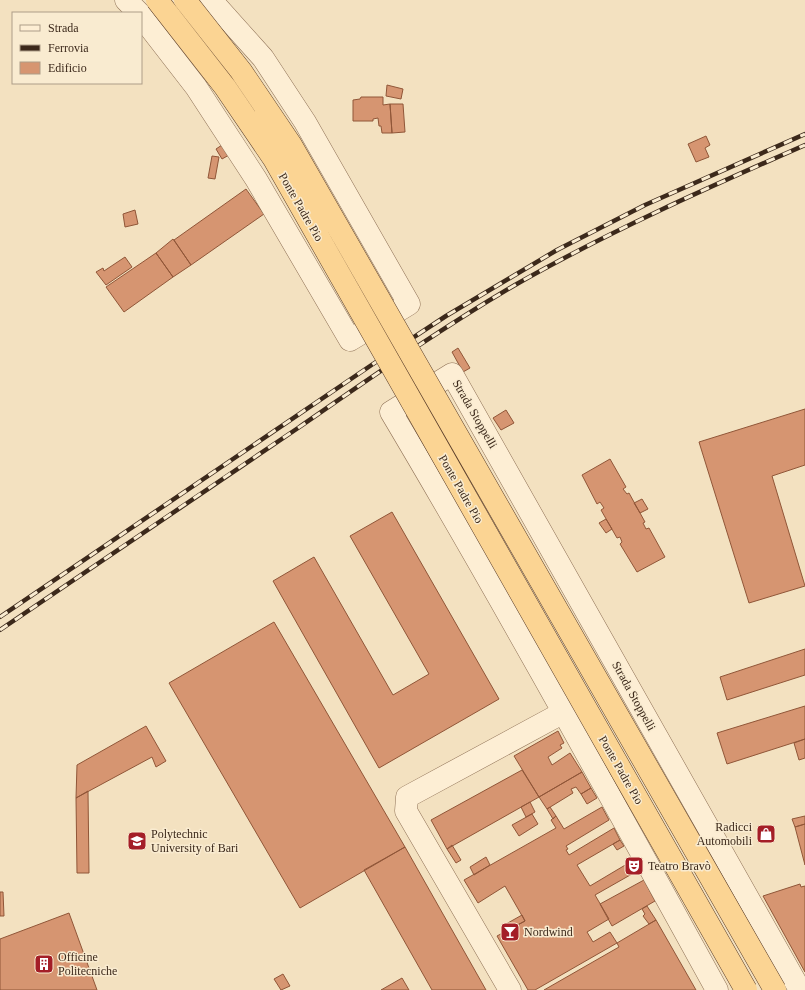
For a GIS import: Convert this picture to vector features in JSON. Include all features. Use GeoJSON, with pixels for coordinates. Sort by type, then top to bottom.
{"type":"FeatureCollection","features":[{"type":"Feature","properties":{"kind":"main road","name":"Ponte Padre Pio"},"geometry":{"type":"LineString","coordinates":[[156,0],[225,87],[274,159],[746,990]]}},
{"type":"Feature","properties":{"kind":"main road","name":"Ponte Padre Pio"},"geometry":{"type":"LineString","coordinates":[[185,0],[242,72],[291,145],[775,990]]}},
{"type":"Feature","properties":{"kind":"street"},"geometry":{"type":"LineString","coordinates":[[126,0],[138,12]]}},
{"type":"Feature","properties":{"kind":"street"},"geometry":{"type":"LineString","coordinates":[[142,17],[196,87],[256,179],[350,340],[409,304],[407,299],[305,122],[264,58],[211,0]]}},
{"type":"Feature","properties":{"kind":"street","name":"Strada Stoppelli"},"geometry":{"type":"LineString","coordinates":[[717,990],[564,712],[391,412],[452,374],[800,990]]}},
{"type":"Feature","properties":{"kind":"street"},"geometry":{"type":"LineString","coordinates":[[434,485],[495,450]]}},
{"type":"Feature","properties":{"kind":"street"},"geometry":{"type":"LineString","coordinates":[[510,990],[406,811],[407,797],[564,712]]}},
{"type":"Feature","properties":{"kind":"building"},"geometry":{"type":"Polygon","coordinates":[[[387,85],[403,89],[401,99],[386,96],[387,85]]]}},
{"type":"Feature","properties":{"kind":"building"},"geometry":{"type":"Polygon","coordinates":[[[361,97],[383,97],[383,105],[390,104],[392,133],[382,133],[378,118],[373,119],[373,121],[353,121],[353,100],[360,99],[361,97]]]}},
{"type":"Feature","properties":{"kind":"building"},"geometry":{"type":"Polygon","coordinates":[[[390,104],[403,104],[405,132],[392,133],[390,104]]]}},
{"type":"Feature","properties":{"kind":"building"},"geometry":{"type":"Polygon","coordinates":[[[706,136],[710,145],[705,148],[709,157],[696,162],[688,144],[706,136]]]}},
{"type":"Feature","properties":{"kind":"building"},"geometry":{"type":"Polygon","coordinates":[[[222,145],[229,155],[222,159],[216,149],[222,145]]]}},
{"type":"Feature","properties":{"kind":"building"},"geometry":{"type":"Polygon","coordinates":[[[212,156],[219,157],[215,179],[208,178],[212,156]]]}},
{"type":"Feature","properties":{"kind":"building"},"geometry":{"type":"Polygon","coordinates":[[[246,189],[264,214],[191,265],[174,240],[246,189]]]}},
{"type":"Feature","properties":{"kind":"building"},"geometry":{"type":"Polygon","coordinates":[[[135,210],[138,224],[125,227],[123,214],[135,210]]]}},
{"type":"Feature","properties":{"kind":"building"},"geometry":{"type":"Polygon","coordinates":[[[173,239],[191,265],[173,277],[156,253],[173,239]]]}},
{"type":"Feature","properties":{"kind":"building"},"geometry":{"type":"Polygon","coordinates":[[[156,253],[173,277],[124,312],[106,287],[156,253]]]}},
{"type":"Feature","properties":{"kind":"building"},"geometry":{"type":"Polygon","coordinates":[[[125,257],[132,267],[106,285],[96,272],[103,268],[104,271],[125,257]]]}},
{"type":"Feature","properties":{"kind":"building"},"geometry":{"type":"Polygon","coordinates":[[[458,348],[470,368],[463,372],[452,352],[458,348]]]}},
{"type":"Feature","properties":{"kind":"building"},"geometry":{"type":"Polygon","coordinates":[[[805,409],[805,465],[772,476],[805,586],[749,603],[699,442],[805,409]]]}},
{"type":"Feature","properties":{"kind":"building"},"geometry":{"type":"Polygon","coordinates":[[[506,410],[514,423],[501,430],[493,418],[506,410]]]}},
{"type":"Feature","properties":{"kind":"building"},"geometry":{"type":"Polygon","coordinates":[[[610,459],[626,487],[623,489],[627,494],[629,493],[645,522],[643,523],[646,529],[649,528],[665,557],[637,572],[620,544],[622,542],[620,537],[617,538],[601,510],[604,508],[600,502],[597,504],[582,475],[610,459]]]}},
{"type":"Feature","properties":{"kind":"building"},"geometry":{"type":"Polygon","coordinates":[[[642,499],[648,509],[640,513],[634,503],[642,499]]]}},
{"type":"Feature","properties":{"kind":"building"},"geometry":{"type":"Polygon","coordinates":[[[392,512],[499,699],[379,768],[273,581],[314,557],[393,695],[429,674],[350,536],[392,512]]]}},
{"type":"Feature","properties":{"kind":"building"},"geometry":{"type":"Polygon","coordinates":[[[606,519],[612,529],[606,533],[599,523],[606,519]]]}},
{"type":"Feature","properties":{"kind":"building"},"geometry":{"type":"Polygon","coordinates":[[[274,622],[405,847],[300,908],[169,683],[274,622]]]}},
{"type":"Feature","properties":{"kind":"building"},"geometry":{"type":"Polygon","coordinates":[[[805,649],[805,675],[727,700],[720,677],[805,649]]]}},
{"type":"Feature","properties":{"kind":"building"},"geometry":{"type":"Polygon","coordinates":[[[805,706],[805,739],[727,764],[717,733],[805,706]]]}},
{"type":"Feature","properties":{"kind":"building"},"geometry":{"type":"Polygon","coordinates":[[[146,726],[166,761],[156,767],[152,757],[76,798],[77,765],[146,726]]]}},
{"type":"Feature","properties":{"kind":"building"},"geometry":{"type":"Polygon","coordinates":[[[558,731],[564,743],[560,745],[562,748],[548,757],[552,765],[570,753],[582,772],[539,797],[514,756],[558,731]]]}},
{"type":"Feature","properties":{"kind":"building"},"geometry":{"type":"Polygon","coordinates":[[[805,739],[805,758],[799,760],[794,743],[805,739]]]}},
{"type":"Feature","properties":{"kind":"building"},"geometry":{"type":"Polygon","coordinates":[[[522,770],[539,797],[447,849],[431,820],[522,770]]]}},
{"type":"Feature","properties":{"kind":"building"},"geometry":{"type":"Polygon","coordinates":[[[582,772],[591,788],[581,794],[576,787],[571,789],[573,793],[547,809],[539,797],[582,772]]]}},
{"type":"Feature","properties":{"kind":"building"},"geometry":{"type":"Polygon","coordinates":[[[591,788],[597,798],[587,804],[581,794],[591,788]]]}},
{"type":"Feature","properties":{"kind":"building"},"geometry":{"type":"Polygon","coordinates":[[[88,791],[89,873],[77,873],[76,798],[88,791]]]}},
{"type":"Feature","properties":{"kind":"building"},"geometry":{"type":"Polygon","coordinates":[[[530,802],[535,812],[526,817],[521,807],[530,802]]]}},
{"type":"Feature","properties":{"kind":"building"},"geometry":{"type":"Polygon","coordinates":[[[550,807],[556,816],[553,819],[547,809],[550,807]]]}},
{"type":"Feature","properties":{"kind":"building"},"geometry":{"type":"Polygon","coordinates":[[[602,807],[609,820],[566,846],[568,849],[566,850],[569,855],[614,828],[620,840],[577,865],[590,886],[632,861],[639,870],[595,895],[609,919],[587,932],[593,942],[610,932],[617,943],[535,990],[528,990],[497,936],[525,921],[505,886],[478,903],[464,880],[556,828],[551,820],[556,816],[564,829],[602,807]]]}},
{"type":"Feature","properties":{"kind":"building"},"geometry":{"type":"Polygon","coordinates":[[[532,814],[538,824],[519,836],[512,825],[532,814]]]}},
{"type":"Feature","properties":{"kind":"building"},"geometry":{"type":"Polygon","coordinates":[[[805,816],[805,824],[795,827],[792,819],[805,816]]]}},
{"type":"Feature","properties":{"kind":"building"},"geometry":{"type":"Polygon","coordinates":[[[805,824],[805,865],[795,827],[805,824]]]}},
{"type":"Feature","properties":{"kind":"building"},"geometry":{"type":"Polygon","coordinates":[[[620,840],[624,846],[617,850],[613,844],[620,840]]]}},
{"type":"Feature","properties":{"kind":"building"},"geometry":{"type":"Polygon","coordinates":[[[452,845],[461,860],[456,863],[447,849],[452,845]]]}},
{"type":"Feature","properties":{"kind":"building"},"geometry":{"type":"Polygon","coordinates":[[[405,847],[486,990],[432,990],[364,870],[405,847]]]}},
{"type":"Feature","properties":{"kind":"building"},"geometry":{"type":"Polygon","coordinates":[[[486,857],[490,865],[474,875],[470,867],[486,857]]]}},
{"type":"Feature","properties":{"kind":"building"},"geometry":{"type":"Polygon","coordinates":[[[644,880],[655,901],[612,926],[600,904],[644,880]]]}},
{"type":"Feature","properties":{"kind":"building"},"geometry":{"type":"Polygon","coordinates":[[[800,884],[801,887],[805,886],[805,972],[763,896],[800,884]]]}},
{"type":"Feature","properties":{"kind":"building"},"geometry":{"type":"Polygon","coordinates":[[[0,892],[3,892],[4,916],[0,916],[0,892]]]}},
{"type":"Feature","properties":{"kind":"building"},"geometry":{"type":"Polygon","coordinates":[[[647,906],[656,920],[649,924],[643,916],[645,914],[642,909],[647,906]]]}},
{"type":"Feature","properties":{"kind":"building","name":"Officine Politecniche"},"geometry":{"type":"Polygon","coordinates":[[[69,913],[97,990],[0,990],[0,939],[69,913]]]}},
{"type":"Feature","properties":{"kind":"building"},"geometry":{"type":"Polygon","coordinates":[[[522,915],[525,921],[508,930],[506,924],[522,915]]]}},
{"type":"Feature","properties":{"kind":"building"},"geometry":{"type":"Polygon","coordinates":[[[656,920],[696,990],[544,990],[619,947],[617,943],[656,920]]]}},
{"type":"Feature","properties":{"kind":"building"},"geometry":{"type":"Polygon","coordinates":[[[283,974],[290,986],[281,990],[274,979],[283,974]]]}},
{"type":"Feature","properties":{"kind":"building"},"geometry":{"type":"Polygon","coordinates":[[[402,978],[409,990],[381,990],[402,978]]]}},
{"type":"Feature","properties":{"kind":"railway"},"geometry":{"type":"LineString","coordinates":[[0,617],[446,316],[557,250],[645,205],[805,134]]}},
{"type":"Feature","properties":{"kind":"railway"},"geometry":{"type":"LineString","coordinates":[[0,630],[405,355],[459,319],[515,285],[622,229],[695,194],[805,145]]}},
{"type":"Feature","properties":{"kind":"place","name":"Radicci Automobili"},"geometry":{"type":"Point","coordinates":[766,834]}},
{"type":"Feature","properties":{"kind":"place","name":"Polytechnic University of Bari"},"geometry":{"type":"Point","coordinates":[137,841]}},
{"type":"Feature","properties":{"kind":"place","name":"Teatro Bravò"},"geometry":{"type":"Point","coordinates":[634,866]}},
{"type":"Feature","properties":{"kind":"place","name":"Nordwind"},"geometry":{"type":"Point","coordinates":[510,932]}},
{"type":"Feature","properties":{"kind":"place","name":"Officine Politecniche"},"geometry":{"type":"Point","coordinates":[44,964]}}]}
